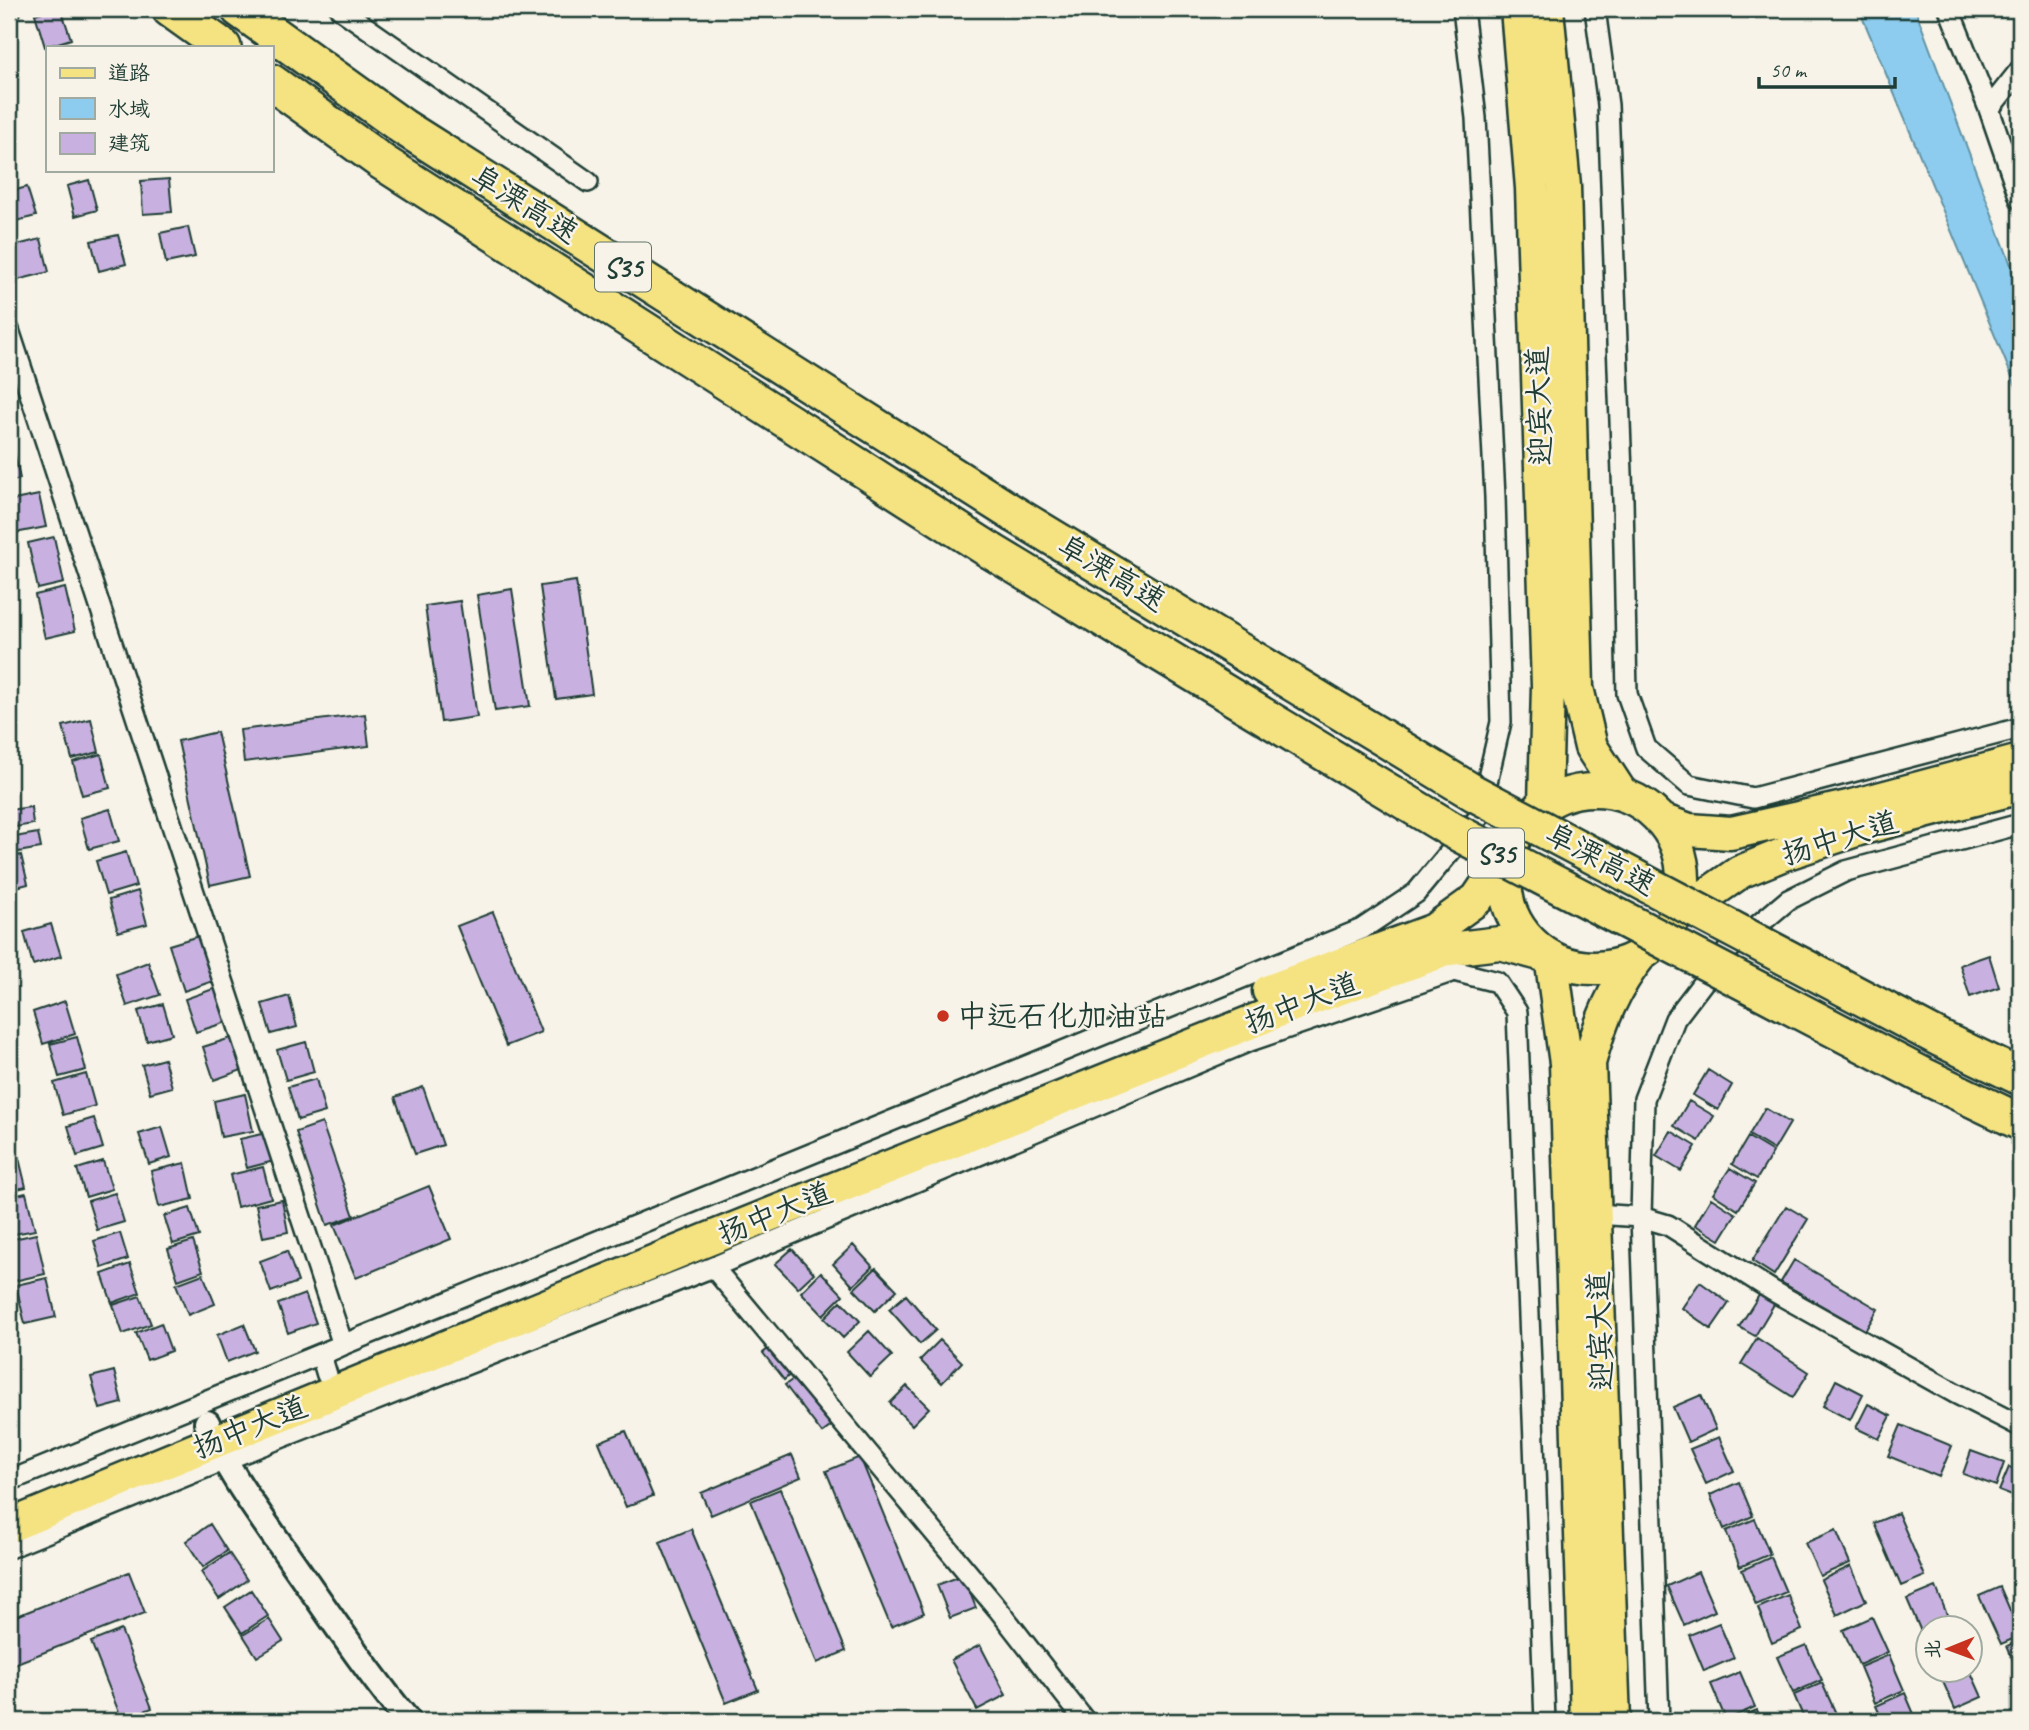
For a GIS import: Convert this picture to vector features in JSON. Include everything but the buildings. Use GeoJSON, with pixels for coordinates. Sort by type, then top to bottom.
{"type":"FeatureCollection","features":[{"type":"Feature","properties":{"kind":"highway"},"geometry":{"type":"LineString","coordinates":[[170,9],[222,46]]}},
{"type":"Feature","properties":{"kind":"highway","name":"阜溧高速"},"geometry":{"type":"LineString","coordinates":[[239,9],[404,127],[1014,514],[1474,793],[1941,1039],[2020,1077]]}},
{"type":"Feature","properties":{"kind":"highway","name":"阜溧高速"},"geometry":{"type":"LineString","coordinates":[[273,83],[382,162],[991,551],[1452,831],[1924,1076],[2020,1122]]}},
{"type":"Feature","properties":{"kind":"main road","name":"迎宾大道"},"geometry":{"type":"LineString","coordinates":[[1517,9],[1532,202],[1548,686],[1545,804]]}},
{"type":"Feature","properties":{"kind":"main road","name":"迎宾大道"},"geometry":{"type":"LineString","coordinates":[[1547,9],[1564,186],[1577,688],[1591,747],[1621,793]]}},
{"type":"Feature","properties":{"kind":"main road","name":"扬中大道"},"geometry":{"type":"LineString","coordinates":[[1661,820],[1689,830],[1731,833],[1852,806],[2020,761]]}},
{"type":"Feature","properties":{"kind":"main road","name":"扬中大道"},"geometry":{"type":"LineString","coordinates":[[1674,918],[1740,872],[1784,854],[1859,829],[2020,787]]}},
{"type":"Feature","properties":{"kind":"main road"},"geometry":{"type":"LineString","coordinates":[[1597,789],[1621,793],[1643,804],[1661,820],[1675,842],[1682,867],[1682,893],[1674,918],[1660,939],[1642,954],[1620,964],[1596,968],[1573,966],[1550,957],[1527,938],[1511,912],[1505,882],[1509,852],[1523,825],[1545,804],[1573,792],[1597,789]]}},
{"type":"Feature","properties":{"kind":"main road","name":"扬中大道"},"geometry":{"type":"LineString","coordinates":[[9,1504],[215,1441],[327,1375],[1287,984],[1434,930],[1477,899],[1509,852]]}},
{"type":"Feature","properties":{"kind":"main road","name":"扬中大道"},"geometry":{"type":"LineString","coordinates":[[9,1526],[717,1236],[1315,997],[1449,949],[1500,943],[1550,957]]}},
{"type":"Feature","properties":{"kind":"main road","name":"迎宾大道"},"geometry":{"type":"LineString","coordinates":[[1614,1721],[1589,1063],[1600,1023],[1624,975],[1642,954]]}},
{"type":"Feature","properties":{"kind":"main road","name":"迎宾大道"},"geometry":{"type":"LineString","coordinates":[[1550,957],[1566,1063],[1587,1721]]}},
{"type":"Feature","properties":{"kind":"street"},"geometry":{"type":"LineString","coordinates":[[340,9],[588,182]]}},
{"type":"Feature","properties":{"kind":"street"},"geometry":{"type":"LineString","coordinates":[[9,1480],[1362,929],[1416,893],[1479,817],[1500,722],[1495,497],[1476,118],[1463,9]]}},
{"type":"Feature","properties":{"kind":"street"},"geometry":{"type":"LineString","coordinates":[[1595,9],[1608,105],[1623,500],[1627,695],[1646,748],[1689,785],[1754,797],[2020,728]]}},
{"type":"Feature","properties":{"kind":"street"},"geometry":{"type":"LineString","coordinates":[[1949,9],[1989,109],[2020,199]]}},
{"type":"Feature","properties":{"kind":"street"},"geometry":{"type":"LineString","coordinates":[[1989,109],[2020,70]]}},
{"type":"Feature","properties":{"kind":"street"},"geometry":{"type":"LineString","coordinates":[[9,330],[344,1345]]}},
{"type":"Feature","properties":{"kind":"street"},"geometry":{"type":"LineString","coordinates":[[1659,1721],[1641,1217],[1644,1099],[1675,1019],[1727,951],[1787,900],[1846,871],[2020,824]]}},
{"type":"Feature","properties":{"kind":"street"},"geometry":{"type":"LineString","coordinates":[[9,1549],[215,1441],[713,1267],[1251,1041],[1454,971],[1497,982],[1517,1012],[1545,1721]]}},
{"type":"Feature","properties":{"kind":"street"},"geometry":{"type":"LineString","coordinates":[[1595,1214],[1641,1217],[1668,1225],[1773,1291],[1955,1393],[2020,1426]]}},
{"type":"Feature","properties":{"kind":"street"},"geometry":{"type":"LineString","coordinates":[[713,1267],[998,1609],[1085,1721]]}},
{"type":"Feature","properties":{"kind":"street"},"geometry":{"type":"LineString","coordinates":[[327,1375],[321,1355],[344,1345]]}},
{"type":"Feature","properties":{"kind":"street"},"geometry":{"type":"LineString","coordinates":[[215,1441],[236,1480],[370,1673],[408,1721]]}},
{"type":"Feature","properties":{"kind":"water"},"geometry":{"type":"Polygon","coordinates":[[[1859,9],[1915,9],[2020,289],[2020,396],[1859,9]]]}},
{"type":"Feature","properties":{"kind":"place","name":"中远石化加油站"},"geometry":{"type":"Point","coordinates":[943,1016]}}]}
